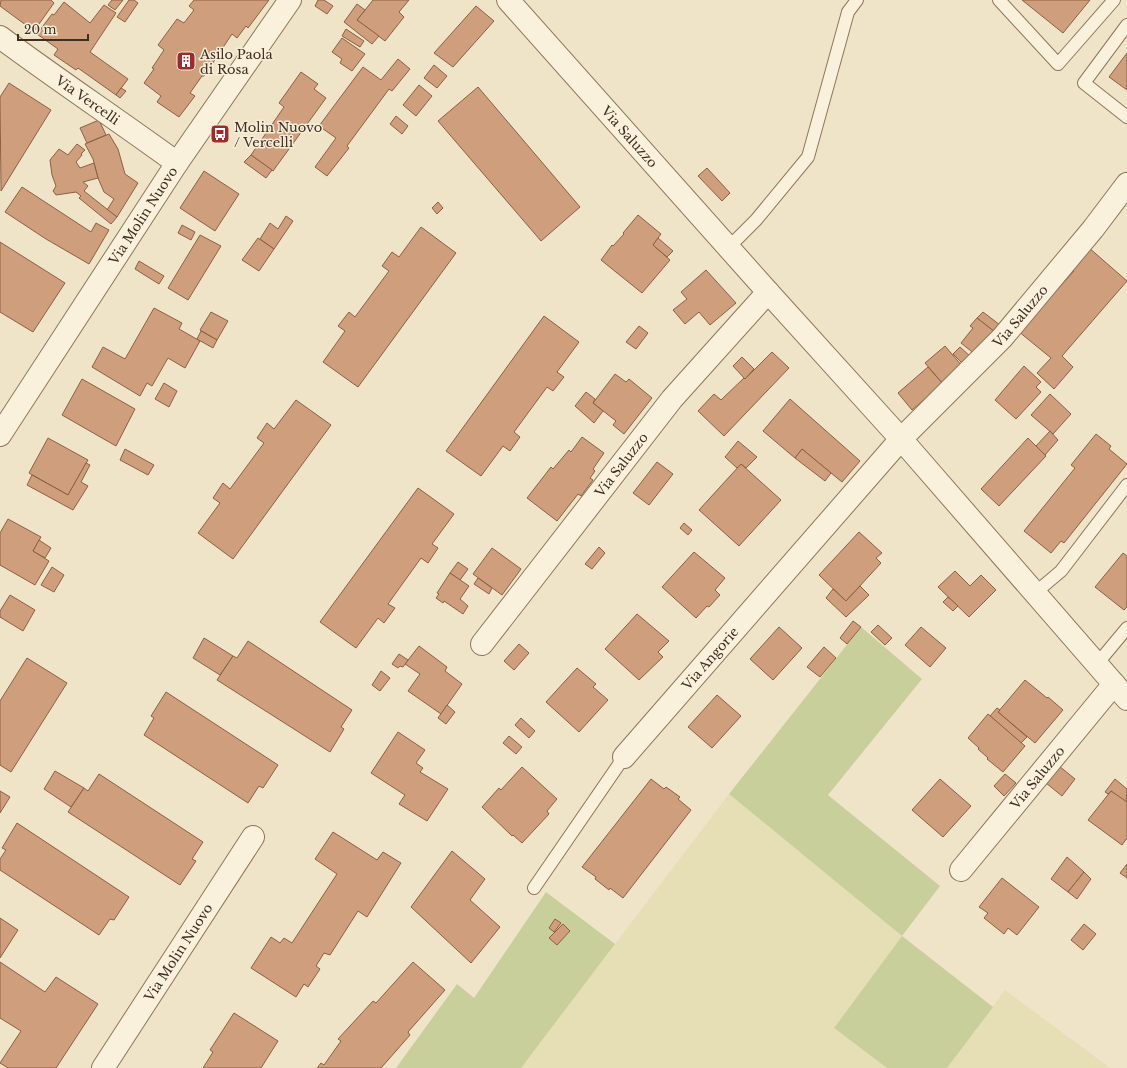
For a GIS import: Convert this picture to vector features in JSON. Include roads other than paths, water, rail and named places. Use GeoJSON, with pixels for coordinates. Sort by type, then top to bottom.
{"type":"FeatureCollection","features":[{"type":"Feature","properties":{"kind":"street","name":"Via Molin Nuovo"},"geometry":{"type":"LineString","coordinates":[[0,435],[177,163],[290,0]]}},
{"type":"Feature","properties":{"kind":"street","name":"Via Saluzzo"},"geometry":{"type":"LineString","coordinates":[[508,0],[768,292],[902,439],[1121,691],[961,870]]}},
{"type":"Feature","properties":{"kind":"street","name":"Via Vercelli"},"geometry":{"type":"LineString","coordinates":[[0,37],[177,163]]}},
{"type":"Feature","properties":{"kind":"street","name":"Via Saluzzo"},"geometry":{"type":"LineString","coordinates":[[902,439],[1002,338],[1093,229],[1127,184]]}},
{"type":"Feature","properties":{"kind":"street","name":"Via Saluzzo"},"geometry":{"type":"LineString","coordinates":[[482,644],[672,399],[768,292]]}},
{"type":"Feature","properties":{"kind":"street","name":"Via Angorie"},"geometry":{"type":"LineString","coordinates":[[624,757],[902,439]]}},
{"type":"Feature","properties":{"kind":"street","name":"Via Molin Nuovo"},"geometry":{"type":"LineString","coordinates":[[103,1068],[253,837]]}},
{"type":"Feature","properties":{"kind":"lane"},"geometry":{"type":"LineString","coordinates":[[729,247],[756,220],[808,158],[848,12],[857,0]]}},
{"type":"Feature","properties":{"kind":"lane"},"geometry":{"type":"LineString","coordinates":[[999,0],[1058,64],[1114,0]]}},
{"type":"Feature","properties":{"kind":"lane"},"geometry":{"type":"LineString","coordinates":[[1127,25],[1084,83],[1127,117]]}},
{"type":"Feature","properties":{"kind":"lane"},"geometry":{"type":"LineString","coordinates":[[1035,593],[1061,570],[1127,485]]}},
{"type":"Feature","properties":{"kind":"lane"},"geometry":{"type":"LineString","coordinates":[[1097,664],[1127,628]]}},
{"type":"Feature","properties":{"kind":"lane","name":"Via Angorie"},"geometry":{"type":"LineString","coordinates":[[534,888],[624,757]]}},
{"type":"Feature","properties":{"kind":"place","name":"Asilo Paola di Rosa"},"geometry":{"type":"Point","coordinates":[186,61]}},
{"type":"Feature","properties":{"kind":"place","name":"Molin Nuovo / Vercelli"},"geometry":{"type":"Point","coordinates":[220,134]}}]}
